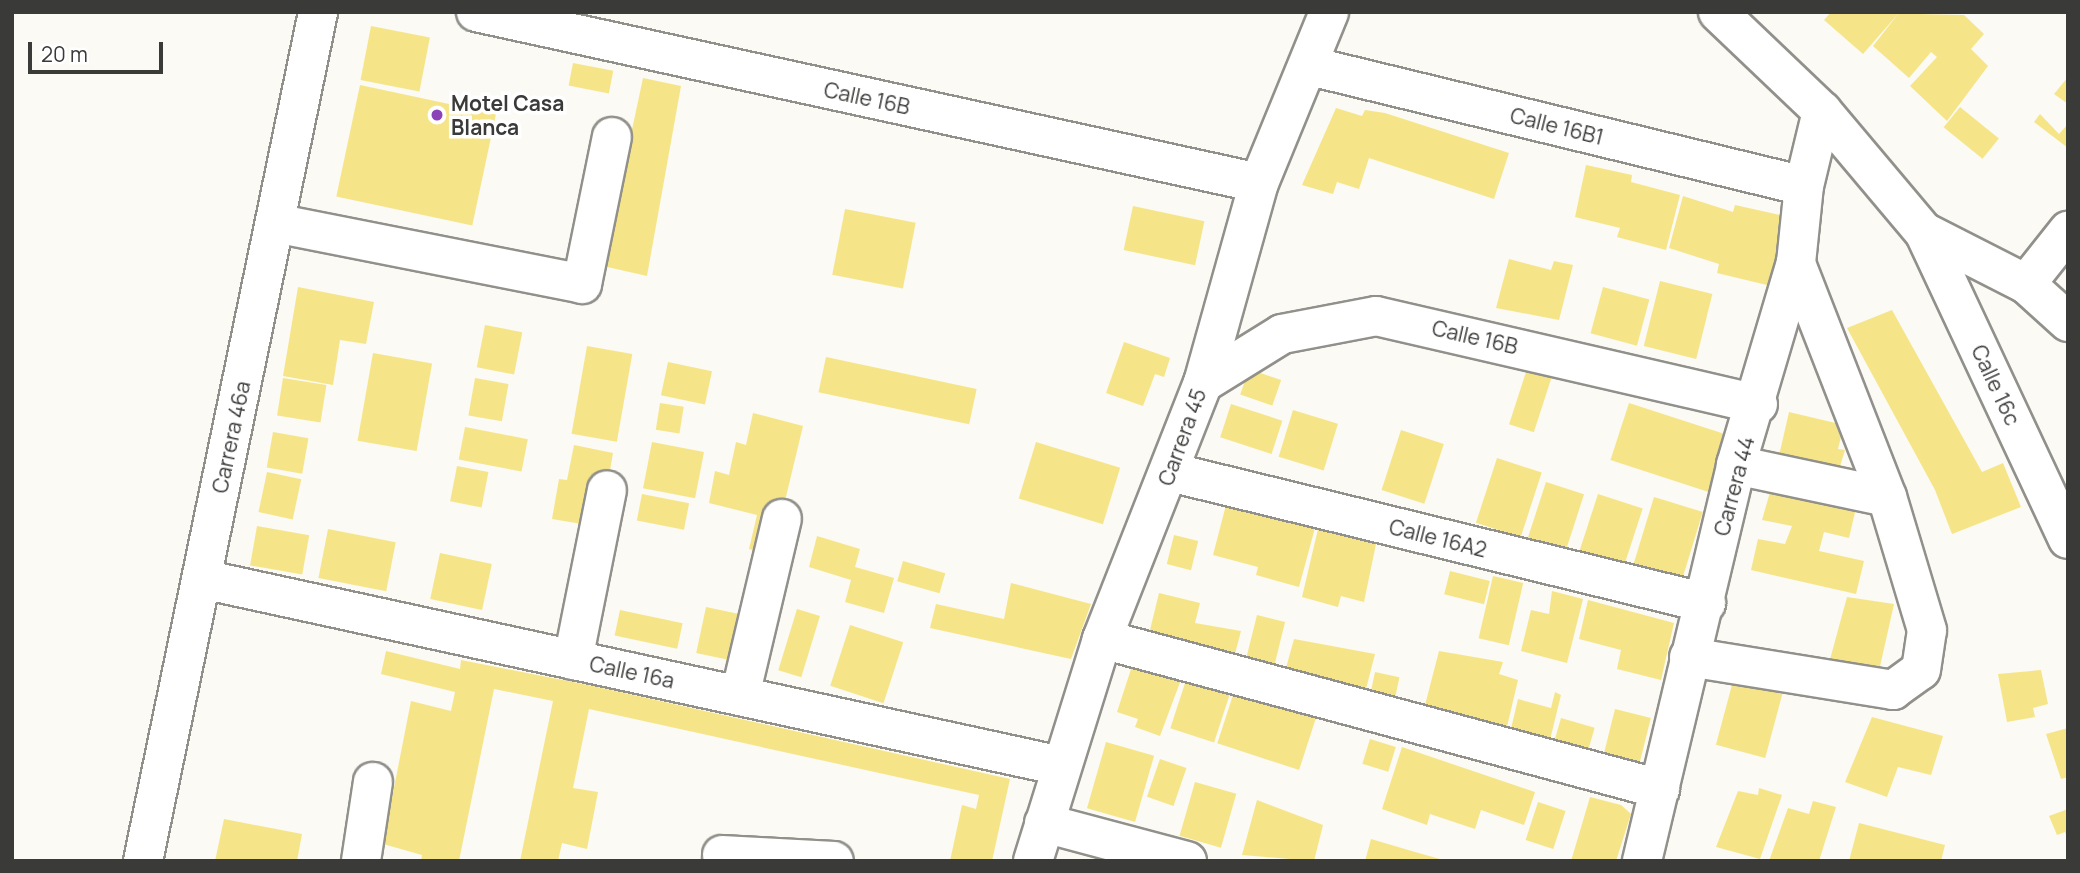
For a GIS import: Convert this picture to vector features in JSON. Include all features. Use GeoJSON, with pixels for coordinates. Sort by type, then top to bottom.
{"type":"FeatureCollection","features":[{"type":"Feature","properties":{"kind":"street","name":"Carrera 46a"},"geometry":{"type":"LineString","coordinates":[[143,861],[318,12]]}},
{"type":"Feature","properties":{"kind":"street","name":"Calle 16B"},"geometry":{"type":"LineString","coordinates":[[476,12],[1259,183]]}},
{"type":"Feature","properties":{"kind":"street","name":"Carrera 45"},"geometry":{"type":"LineString","coordinates":[[1033,861],[1102,639],[1203,383],[1259,183],[1310,66],[1329,12]]}},
{"type":"Feature","properties":{"kind":"street","name":"Calle 16c"},"geometry":{"type":"LineString","coordinates":[[1718,12],[1822,111],[1924,232],[2068,539]]}},
{"type":"Feature","properties":{"kind":"street","name":"Calle 16B1"},"geometry":{"type":"LineString","coordinates":[[1310,66],[1804,186]]}},
{"type":"Feature","properties":{"kind":"street","name":"Carrera 44"},"geometry":{"type":"LineString","coordinates":[[1642,861],[1689,657],[1706,603],[1736,465],[1758,404],[1796,263],[1804,186],[1822,111]]}},
{"type":"Feature","properties":{"kind":"street"},"geometry":{"type":"LineString","coordinates":[[275,223],[582,285],[612,137]]}},
{"type":"Feature","properties":{"kind":"street"},"geometry":{"type":"LineString","coordinates":[[2026,284],[2068,231]]}},
{"type":"Feature","properties":{"kind":"street","name":"Calle 16c"},"geometry":{"type":"LineString","coordinates":[[1924,232],[2026,284],[2068,323]]}},
{"type":"Feature","properties":{"kind":"street"},"geometry":{"type":"LineString","coordinates":[[1689,657],[1892,690],[1921,670],[1927,630],[1887,497],[1796,263]]}},
{"type":"Feature","properties":{"kind":"street","name":"Calle 16B"},"geometry":{"type":"LineString","coordinates":[[1203,383],[1282,334],[1376,316],[1758,404]]}},
{"type":"Feature","properties":{"kind":"street"},"geometry":{"type":"LineString","coordinates":[[1736,465],[1887,497]]}},
{"type":"Feature","properties":{"kind":"street","name":"Calle 16A2"},"geometry":{"type":"LineString","coordinates":[[1170,472],[1706,603]]}},
{"type":"Feature","properties":{"kind":"street"},"geometry":{"type":"LineString","coordinates":[[573,660],[607,490]]}},
{"type":"Feature","properties":{"kind":"street"},"geometry":{"type":"LineString","coordinates":[[740,696],[782,519]]}},
{"type":"Feature","properties":{"kind":"street","name":"Calle 16a"},"geometry":{"type":"LineString","coordinates":[[202,579],[1061,766]]}},
{"type":"Feature","properties":{"kind":"street"},"geometry":{"type":"LineString","coordinates":[[1102,639],[1660,789]]}},
{"type":"Feature","properties":{"kind":"street"},"geometry":{"type":"LineString","coordinates":[[361,861],[373,782]]}},
{"type":"Feature","properties":{"kind":"street"},"geometry":{"type":"LineString","coordinates":[[1044,823],[1187,861]]}},
{"type":"Feature","properties":{"kind":"street"},"geometry":{"type":"LineString","coordinates":[[722,855],[834,861]]}},
{"type":"Feature","properties":{"kind":"building"},"geometry":{"type":"Polygon","coordinates":[[[1831,12],[1964,15],[1984,34],[1971,49],[1988,66],[1947,121],[1910,86],[1937,57],[1931,52],[1909,78],[1873,46],[1898,14],[1863,54],[1824,20],[1831,12]]]}},
{"type":"Feature","properties":{"kind":"building"},"geometry":{"type":"Polygon","coordinates":[[[371,26],[430,37],[419,91],[361,80],[371,26]]]}},
{"type":"Feature","properties":{"kind":"building"},"geometry":{"type":"Polygon","coordinates":[[[573,63],[613,71],[609,93],[569,86],[573,63]]]}},
{"type":"Feature","properties":{"kind":"building"},"geometry":{"type":"Polygon","coordinates":[[[2068,77],[2068,104],[2054,94],[2068,77]]]}},
{"type":"Feature","properties":{"kind":"building"},"geometry":{"type":"Polygon","coordinates":[[[643,78],[681,86],[647,276],[603,266],[643,78]]]}},
{"type":"Feature","properties":{"kind":"building"},"geometry":{"type":"Polygon","coordinates":[[[360,85],[496,114],[472,225],[336,197],[360,85]]]}},
{"type":"Feature","properties":{"kind":"building"},"geometry":{"type":"Polygon","coordinates":[[[1960,107],[1999,138],[1982,159],[1944,127],[1960,107]]]}},
{"type":"Feature","properties":{"kind":"building"},"geometry":{"type":"Polygon","coordinates":[[[1336,108],[1362,116],[1365,110],[1385,113],[1509,153],[1494,199],[1369,158],[1359,189],[1337,182],[1333,194],[1302,185],[1336,108]]]}},
{"type":"Feature","properties":{"kind":"building"},"geometry":{"type":"Polygon","coordinates":[[[2040,114],[2059,134],[2068,124],[2068,148],[2034,122],[2040,114]]]}},
{"type":"Feature","properties":{"kind":"building"},"geometry":{"type":"Polygon","coordinates":[[[1586,165],[1632,175],[1631,182],[1680,195],[1666,250],[1617,237],[1620,228],[1575,217],[1586,165]]]}},
{"type":"Feature","properties":{"kind":"building"},"geometry":{"type":"Polygon","coordinates":[[[1683,196],[1733,212],[1735,205],[1789,217],[1771,286],[1717,273],[1719,264],[1669,248],[1683,196]]]}},
{"type":"Feature","properties":{"kind":"building"},"geometry":{"type":"Polygon","coordinates":[[[1133,206],[1204,221],[1195,265],[1124,250],[1133,206]]]}},
{"type":"Feature","properties":{"kind":"building"},"geometry":{"type":"Polygon","coordinates":[[[845,209],[916,223],[903,289],[832,275],[845,209]]]}},
{"type":"Feature","properties":{"kind":"building"},"geometry":{"type":"Polygon","coordinates":[[[1509,259],[1551,270],[1554,261],[1573,265],[1559,320],[1496,308],[1509,259]]]}},
{"type":"Feature","properties":{"kind":"building"},"geometry":{"type":"Polygon","coordinates":[[[1660,281],[1712,294],[1696,359],[1644,346],[1660,281]]]}},
{"type":"Feature","properties":{"kind":"building"},"geometry":{"type":"Polygon","coordinates":[[[298,287],[374,302],[366,344],[340,340],[333,385],[283,376],[298,287]]]}},
{"type":"Feature","properties":{"kind":"building"},"geometry":{"type":"Polygon","coordinates":[[[1603,287],[1649,299],[1637,346],[1591,333],[1603,287]]]}},
{"type":"Feature","properties":{"kind":"building"},"geometry":{"type":"Polygon","coordinates":[[[1892,310],[1982,472],[2003,463],[2021,507],[1952,534],[1935,490],[1847,328],[1892,310]]]}},
{"type":"Feature","properties":{"kind":"building"},"geometry":{"type":"Polygon","coordinates":[[[485,325],[522,332],[514,374],[477,367],[485,325]]]}},
{"type":"Feature","properties":{"kind":"building"},"geometry":{"type":"Polygon","coordinates":[[[1124,342],[1170,358],[1164,377],[1155,374],[1143,406],[1106,393],[1124,342]]]}},
{"type":"Feature","properties":{"kind":"building"},"geometry":{"type":"Polygon","coordinates":[[[587,346],[632,354],[617,442],[572,434],[587,346]]]}},
{"type":"Feature","properties":{"kind":"building"},"geometry":{"type":"Polygon","coordinates":[[[373,353],[432,363],[417,451],[358,441],[373,353]]]}},
{"type":"Feature","properties":{"kind":"building"},"geometry":{"type":"Polygon","coordinates":[[[826,357],[977,389],[969,424],[819,392],[826,357]]]}},
{"type":"Feature","properties":{"kind":"building"},"geometry":{"type":"Polygon","coordinates":[[[668,362],[712,371],[705,405],[661,395],[668,362]]]}},
{"type":"Feature","properties":{"kind":"building"},"geometry":{"type":"Polygon","coordinates":[[[1249,369],[1281,380],[1272,406],[1240,395],[1249,369]]]}},
{"type":"Feature","properties":{"kind":"building"},"geometry":{"type":"Polygon","coordinates":[[[1527,369],[1552,377],[1534,432],[1509,424],[1527,369]]]}},
{"type":"Feature","properties":{"kind":"building"},"geometry":{"type":"Polygon","coordinates":[[[283,378],[326,385],[321,422],[277,416],[283,378]]]}},
{"type":"Feature","properties":{"kind":"building"},"geometry":{"type":"Polygon","coordinates":[[[475,378],[508,384],[502,421],[468,415],[475,378]]]}},
{"type":"Feature","properties":{"kind":"building"},"geometry":{"type":"Polygon","coordinates":[[[660,403],[684,407],[679,433],[656,430],[660,403]]]}},
{"type":"Feature","properties":{"kind":"building"},"geometry":{"type":"Polygon","coordinates":[[[1629,403],[1732,436],[1713,493],[1610,460],[1629,403]]]}},
{"type":"Feature","properties":{"kind":"building"},"geometry":{"type":"Polygon","coordinates":[[[1231,404],[1282,421],[1272,454],[1220,437],[1231,404]]]}},
{"type":"Feature","properties":{"kind":"building"},"geometry":{"type":"Polygon","coordinates":[[[1293,410],[1338,424],[1324,471],[1279,457],[1293,410]]]}},
{"type":"Feature","properties":{"kind":"building"},"geometry":{"type":"Polygon","coordinates":[[[1789,412],[1844,425],[1838,449],[1845,450],[1838,473],[1778,460],[1789,412]]]}},
{"type":"Feature","properties":{"kind":"building"},"geometry":{"type":"Polygon","coordinates":[[[753,413],[803,426],[772,555],[749,549],[757,515],[709,503],[715,471],[729,475],[736,442],[746,445],[753,413]]]}},
{"type":"Feature","properties":{"kind":"building"},"geometry":{"type":"Polygon","coordinates":[[[465,427],[528,439],[522,472],[459,459],[465,427]]]}},
{"type":"Feature","properties":{"kind":"building"},"geometry":{"type":"Polygon","coordinates":[[[1401,430],[1444,444],[1424,504],[1382,490],[1401,430]]]}},
{"type":"Feature","properties":{"kind":"building"},"geometry":{"type":"Polygon","coordinates":[[[273,432],[308,438],[302,474],[267,467],[273,432]]]}},
{"type":"Feature","properties":{"kind":"building"},"geometry":{"type":"Polygon","coordinates":[[[652,442],[704,452],[695,498],[643,488],[652,442]]]}},
{"type":"Feature","properties":{"kind":"building"},"geometry":{"type":"Polygon","coordinates":[[[1036,442],[1120,468],[1103,524],[1019,498],[1036,442]]]}},
{"type":"Feature","properties":{"kind":"building"},"geometry":{"type":"Polygon","coordinates":[[[574,445],[613,453],[600,527],[552,519],[559,479],[567,480],[574,445]]]}},
{"type":"Feature","properties":{"kind":"building"},"geometry":{"type":"Polygon","coordinates":[[[1497,458],[1542,473],[1521,537],[1476,523],[1497,458]]]}},
{"type":"Feature","properties":{"kind":"building"},"geometry":{"type":"Polygon","coordinates":[[[457,466],[488,472],[482,507],[450,501],[457,466]]]}},
{"type":"Feature","properties":{"kind":"building"},"geometry":{"type":"Polygon","coordinates":[[[267,472],[301,479],[293,519],[258,512],[267,472]]]}},
{"type":"Feature","properties":{"kind":"building"},"geometry":{"type":"Polygon","coordinates":[[[1546,482],[1584,494],[1566,551],[1527,539],[1546,482]]]}},
{"type":"Feature","properties":{"kind":"building"},"geometry":{"type":"Polygon","coordinates":[[[1770,492],[1856,508],[1849,538],[1824,532],[1819,551],[1864,561],[1856,594],[1751,570],[1758,539],[1785,544],[1792,526],[1762,520],[1770,492]]]}},
{"type":"Feature","properties":{"kind":"building"},"geometry":{"type":"Polygon","coordinates":[[[642,494],[689,503],[684,530],[637,521],[642,494]]]}},
{"type":"Feature","properties":{"kind":"building"},"geometry":{"type":"Polygon","coordinates":[[[1598,494],[1643,509],[1623,570],[1578,556],[1598,494]]]}},
{"type":"Feature","properties":{"kind":"building"},"geometry":{"type":"Polygon","coordinates":[[[1654,497],[1703,512],[1680,586],[1631,571],[1654,497]]]}},
{"type":"Feature","properties":{"kind":"building"},"geometry":{"type":"Polygon","coordinates":[[[1226,505],[1315,528],[1299,587],[1256,575],[1258,567],[1213,555],[1226,505]]]}},
{"type":"Feature","properties":{"kind":"building"},"geometry":{"type":"Polygon","coordinates":[[[257,526],[309,535],[302,575],[250,565],[257,526]]]}},
{"type":"Feature","properties":{"kind":"building"},"geometry":{"type":"Polygon","coordinates":[[[328,529],[396,542],[386,591],[318,578],[328,529]]]}},
{"type":"Feature","properties":{"kind":"building"},"geometry":{"type":"Polygon","coordinates":[[[1318,529],[1376,544],[1364,602],[1341,596],[1338,607],[1302,597],[1318,529]]]}},
{"type":"Feature","properties":{"kind":"building"},"geometry":{"type":"Polygon","coordinates":[[[1174,535],[1198,541],[1191,570],[1167,564],[1174,535]]]}},
{"type":"Feature","properties":{"kind":"building"},"geometry":{"type":"Polygon","coordinates":[[[817,536],[860,549],[855,567],[894,578],[884,613],[845,602],[851,580],[809,567],[817,536]]]}},
{"type":"Feature","properties":{"kind":"building"},"geometry":{"type":"Polygon","coordinates":[[[440,553],[492,564],[482,610],[430,599],[440,553]]]}},
{"type":"Feature","properties":{"kind":"building"},"geometry":{"type":"Polygon","coordinates":[[[903,561],[945,573],[940,593],[897,581],[903,561]]]}},
{"type":"Feature","properties":{"kind":"building"},"geometry":{"type":"Polygon","coordinates":[[[1450,571],[1490,581],[1484,604],[1444,594],[1450,571]]]}},
{"type":"Feature","properties":{"kind":"building"},"geometry":{"type":"Polygon","coordinates":[[[1493,576],[1523,583],[1509,645],[1479,638],[1493,576]]]}},
{"type":"Feature","properties":{"kind":"building"},"geometry":{"type":"Polygon","coordinates":[[[1011,583],[1091,604],[1071,659],[930,628],[936,604],[1004,619],[1011,583]]]}},
{"type":"Feature","properties":{"kind":"building"},"geometry":{"type":"Polygon","coordinates":[[[1552,591],[1583,599],[1567,663],[1521,651],[1531,610],[1549,614],[1552,591]]]}},
{"type":"Feature","properties":{"kind":"building"},"geometry":{"type":"Polygon","coordinates":[[[1159,593],[1200,603],[1195,623],[1241,631],[1235,654],[1212,648],[1211,655],[1148,638],[1159,593]]]}},
{"type":"Feature","properties":{"kind":"building"},"geometry":{"type":"Polygon","coordinates":[[[1847,597],[1894,604],[1879,671],[1829,663],[1847,597]]]}},
{"type":"Feature","properties":{"kind":"building"},"geometry":{"type":"Polygon","coordinates":[[[1588,600],[1674,623],[1661,680],[1617,669],[1621,650],[1579,639],[1588,600]]]}},
{"type":"Feature","properties":{"kind":"building"},"geometry":{"type":"Polygon","coordinates":[[[706,607],[757,618],[747,664],[696,653],[706,607]]]}},
{"type":"Feature","properties":{"kind":"building"},"geometry":{"type":"Polygon","coordinates":[[[797,609],[820,616],[801,677],[778,670],[797,609]]]}},
{"type":"Feature","properties":{"kind":"building"},"geometry":{"type":"Polygon","coordinates":[[[620,610],[683,623],[677,649],[615,635],[620,610]]]}},
{"type":"Feature","properties":{"kind":"building"},"geometry":{"type":"Polygon","coordinates":[[[1257,615],[1285,622],[1275,664],[1247,657],[1257,615]]]}},
{"type":"Feature","properties":{"kind":"building"},"geometry":{"type":"Polygon","coordinates":[[[850,625],[903,642],[883,703],[830,686],[850,625]]]}},
{"type":"Feature","properties":{"kind":"building"},"geometry":{"type":"Polygon","coordinates":[[[1294,639],[1375,654],[1366,689],[1286,668],[1294,639]]]}},
{"type":"Feature","properties":{"kind":"building"},"geometry":{"type":"Polygon","coordinates":[[[386,651],[460,669],[461,660],[593,686],[1010,779],[992,861],[950,861],[962,805],[976,809],[979,795],[589,709],[573,788],[598,792],[587,849],[562,843],[558,861],[520,861],[553,701],[494,689],[459,861],[421,861],[422,855],[383,844],[411,701],[451,711],[455,692],[381,674],[386,651]]]}},
{"type":"Feature","properties":{"kind":"building"},"geometry":{"type":"Polygon","coordinates":[[[1439,651],[1503,662],[1499,674],[1518,680],[1506,731],[1424,709],[1439,651]]]}},
{"type":"Feature","properties":{"kind":"building"},"geometry":{"type":"Polygon","coordinates":[[[1134,660],[1182,677],[1160,736],[1135,727],[1138,719],[1117,712],[1134,660]]]}},
{"type":"Feature","properties":{"kind":"building"},"geometry":{"type":"Polygon","coordinates":[[[2041,670],[2048,704],[2033,708],[2035,717],[2007,722],[1998,674],[2041,670]]]}},
{"type":"Feature","properties":{"kind":"building"},"geometry":{"type":"Polygon","coordinates":[[[1375,672],[1399,677],[1394,704],[1369,698],[1375,672]]]}},
{"type":"Feature","properties":{"kind":"building"},"geometry":{"type":"Polygon","coordinates":[[[1187,677],[1231,691],[1214,743],[1170,728],[1187,677]]]}},
{"type":"Feature","properties":{"kind":"building"},"geometry":{"type":"Polygon","coordinates":[[[1733,681],[1782,694],[1765,758],[1716,745],[1733,681]]]}},
{"type":"Feature","properties":{"kind":"building"},"geometry":{"type":"Polygon","coordinates":[[[1234,692],[1316,719],[1299,770],[1217,743],[1234,692]]]}},
{"type":"Feature","properties":{"kind":"building"},"geometry":{"type":"Polygon","coordinates":[[[1555,692],[1561,695],[1549,744],[1510,733],[1518,699],[1551,708],[1555,692]]]}},
{"type":"Feature","properties":{"kind":"building"},"geometry":{"type":"Polygon","coordinates":[[[1615,709],[1651,718],[1640,763],[1604,754],[1615,709]]]}},
{"type":"Feature","properties":{"kind":"building"},"geometry":{"type":"Polygon","coordinates":[[[1872,717],[1943,736],[1931,775],[1898,767],[1887,797],[1845,782],[1872,717]]]}},
{"type":"Feature","properties":{"kind":"building"},"geometry":{"type":"Polygon","coordinates":[[[1561,718],[1595,728],[1588,751],[1554,741],[1561,718]]]}},
{"type":"Feature","properties":{"kind":"building"},"geometry":{"type":"Polygon","coordinates":[[[2068,728],[2068,777],[2061,779],[2046,734],[2068,728]]]}},
{"type":"Feature","properties":{"kind":"building"},"geometry":{"type":"Polygon","coordinates":[[[1370,739],[1396,747],[1388,772],[1362,764],[1370,739]]]}},
{"type":"Feature","properties":{"kind":"building"},"geometry":{"type":"Polygon","coordinates":[[[1106,742],[1154,756],[1135,822],[1087,808],[1106,742]]]}},
{"type":"Feature","properties":{"kind":"building"},"geometry":{"type":"Polygon","coordinates":[[[1402,747],[1535,792],[1524,825],[1481,810],[1475,829],[1430,814],[1427,825],[1382,809],[1402,747]]]}},
{"type":"Feature","properties":{"kind":"building"},"geometry":{"type":"Polygon","coordinates":[[[1160,759],[1186,768],[1173,806],[1147,797],[1160,759]]]}},
{"type":"Feature","properties":{"kind":"building"},"geometry":{"type":"Polygon","coordinates":[[[1195,782],[1236,794],[1221,848],[1180,836],[1195,782]]]}},
{"type":"Feature","properties":{"kind":"building"},"geometry":{"type":"Polygon","coordinates":[[[1759,788],[1782,795],[1760,859],[1716,847],[1738,791],[1758,795],[1759,788]]]}},
{"type":"Feature","properties":{"kind":"building"},"geometry":{"type":"Polygon","coordinates":[[[1590,797],[1621,805],[1631,814],[1616,861],[1571,861],[1590,797]]]}},
{"type":"Feature","properties":{"kind":"building"},"geometry":{"type":"Polygon","coordinates":[[[1257,800],[1323,825],[1314,861],[1242,855],[1257,800]]]}},
{"type":"Feature","properties":{"kind":"building"},"geometry":{"type":"Polygon","coordinates":[[[1813,801],[1836,807],[1819,861],[1769,861],[1788,808],[1809,814],[1813,801]]]}},
{"type":"Feature","properties":{"kind":"building"},"geometry":{"type":"Polygon","coordinates":[[[1538,802],[1566,811],[1553,849],[1526,840],[1538,802]]]}},
{"type":"Feature","properties":{"kind":"building"},"geometry":{"type":"Polygon","coordinates":[[[2068,809],[2068,839],[2065,832],[2057,835],[2049,816],[2068,809]]]}},
{"type":"Feature","properties":{"kind":"building"},"geometry":{"type":"Polygon","coordinates":[[[224,819],[302,834],[297,861],[215,861],[224,819]]]}},
{"type":"Feature","properties":{"kind":"building"},"geometry":{"type":"Polygon","coordinates":[[[1859,823],[1945,845],[1941,861],[1849,861],[1859,823]]]}},
{"type":"Feature","properties":{"kind":"building"},"geometry":{"type":"Polygon","coordinates":[[[1371,839],[1415,852],[1447,861],[1365,861],[1371,839]]]}},
{"type":"Feature","properties":{"kind":"place","name":"Motel Casa Blanca"},"geometry":{"type":"Point","coordinates":[437,115]}}]}
